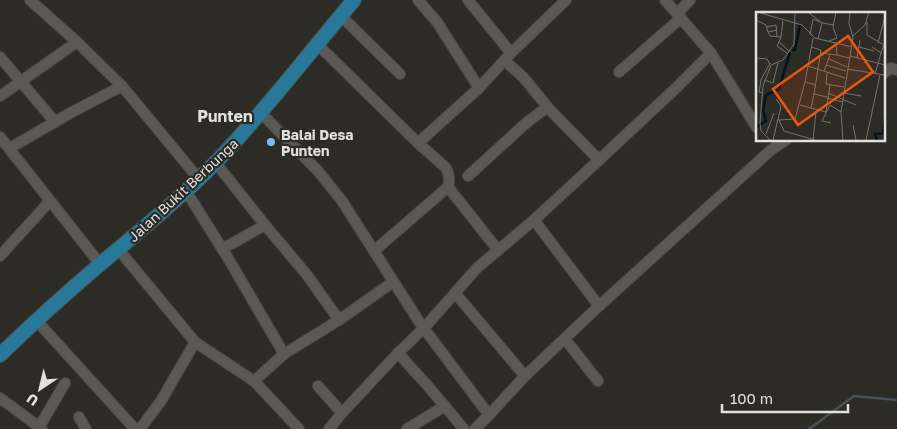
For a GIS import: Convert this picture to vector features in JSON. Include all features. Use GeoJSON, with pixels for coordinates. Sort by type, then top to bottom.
{"type":"FeatureCollection","features":[{"type":"Feature","properties":{"kind":"main road","name":"Jalan Bukit Berbunga"},"geometry":{"type":"LineString","coordinates":[[0,355],[36,320],[186,191],[215,162],[261,113],[354,0]]}},
{"type":"Feature","properties":{"kind":"street"},"geometry":{"type":"LineString","coordinates":[[30,0],[122,86],[198,178]]}},
{"type":"Feature","properties":{"kind":"street"},"geometry":{"type":"LineString","coordinates":[[418,0],[437,22],[479,88]]}},
{"type":"Feature","properties":{"kind":"street"},"geometry":{"type":"LineString","coordinates":[[468,0],[508,57],[547,107],[599,160]]}},
{"type":"Feature","properties":{"kind":"street"},"geometry":{"type":"LineString","coordinates":[[418,143],[479,88],[566,0]]}},
{"type":"Feature","properties":{"kind":"street"},"geometry":{"type":"LineString","coordinates":[[665,0],[710,53],[756,126]]}},
{"type":"Feature","properties":{"kind":"street"},"geometry":{"type":"LineString","coordinates":[[619,72],[679,16],[690,0]]}},
{"type":"Feature","properties":{"kind":"street"},"geometry":{"type":"LineString","coordinates":[[341,16],[400,74]]}},
{"type":"Feature","properties":{"kind":"street"},"geometry":{"type":"LineString","coordinates":[[0,96],[77,42]]}},
{"type":"Feature","properties":{"kind":"street"},"geometry":{"type":"LineString","coordinates":[[317,44],[448,172],[448,187],[374,251]]}},
{"type":"Feature","properties":{"kind":"street"},"geometry":{"type":"LineString","coordinates":[[329,429],[398,353],[424,328],[477,268],[534,220],[675,89],[710,53]]}},
{"type":"Feature","properties":{"kind":"street"},"geometry":{"type":"LineString","coordinates":[[0,57],[55,122]]}},
{"type":"Feature","properties":{"kind":"street"},"geometry":{"type":"LineString","coordinates":[[884,73],[891,68],[897,70]]}},
{"type":"Feature","properties":{"kind":"street"},"geometry":{"type":"LineString","coordinates":[[10,148],[122,86]]}},
{"type":"Feature","properties":{"kind":"street"},"geometry":{"type":"LineString","coordinates":[[468,176],[525,124],[547,107]]}},
{"type":"Feature","properties":{"kind":"street"},"geometry":{"type":"LineString","coordinates":[[261,113],[318,171],[342,201],[424,328],[489,415]]}},
{"type":"Feature","properties":{"kind":"street"},"geometry":{"type":"LineString","coordinates":[[0,137],[100,264]]}},
{"type":"Feature","properties":{"kind":"street"},"geometry":{"type":"LineString","coordinates":[[766,141],[771,150]]}},
{"type":"Feature","properties":{"kind":"street"},"geometry":{"type":"LineString","coordinates":[[475,429],[525,376],[599,306],[771,150],[784,141]]}},
{"type":"Feature","properties":{"kind":"street"},"geometry":{"type":"LineString","coordinates":[[215,162],[307,275],[339,320]]}},
{"type":"Feature","properties":{"kind":"street"},"geometry":{"type":"LineString","coordinates":[[448,187],[498,250]]}},
{"type":"Feature","properties":{"kind":"street"},"geometry":{"type":"LineString","coordinates":[[186,191],[284,354]]}},
{"type":"Feature","properties":{"kind":"street"},"geometry":{"type":"LineString","coordinates":[[0,256],[50,202]]}},
{"type":"Feature","properties":{"kind":"street"},"geometry":{"type":"LineString","coordinates":[[534,220],[599,306]]}},
{"type":"Feature","properties":{"kind":"street"},"geometry":{"type":"LineString","coordinates":[[222,249],[265,225]]}},
{"type":"Feature","properties":{"kind":"street"},"geometry":{"type":"LineString","coordinates":[[119,250],[195,342],[254,381],[292,427]]}},
{"type":"Feature","properties":{"kind":"street"},"geometry":{"type":"LineString","coordinates":[[254,381],[284,354],[339,320],[393,282]]}},
{"type":"Feature","properties":{"kind":"street"},"geometry":{"type":"LineString","coordinates":[[455,293],[525,376]]}},
{"type":"Feature","properties":{"kind":"street"},"geometry":{"type":"LineString","coordinates":[[36,320],[135,429]]}},
{"type":"Feature","properties":{"kind":"street"},"geometry":{"type":"LineString","coordinates":[[565,339],[598,381]]}},
{"type":"Feature","properties":{"kind":"street"},"geometry":{"type":"LineString","coordinates":[[140,429],[161,401],[195,342]]}},
{"type":"Feature","properties":{"kind":"street"},"geometry":{"type":"LineString","coordinates":[[398,353],[464,429]]}},
{"type":"Feature","properties":{"kind":"street"},"geometry":{"type":"LineString","coordinates":[[0,398],[40,428],[64,383]]}},
{"type":"Feature","properties":{"kind":"street"},"geometry":{"type":"LineString","coordinates":[[318,386],[342,413]]}},
{"type":"Feature","properties":{"kind":"street"},"geometry":{"type":"LineString","coordinates":[[407,429],[445,406]]}},
{"type":"Feature","properties":{"kind":"street"},"geometry":{"type":"LineString","coordinates":[[79,417],[86,429]]}},
{"type":"Feature","properties":{"kind":"waterway"},"geometry":{"type":"LineString","coordinates":[[809,429],[854,396],[897,400]]}},
{"type":"Feature","properties":{"kind":"place","name":"Balai Desa Punten"},"geometry":{"type":"Point","coordinates":[271,142]}},
{"type":"Feature","properties":{"kind":"district","name":"Punten"},"geometry":{"type":"Point","coordinates":[225,116]}}]}
